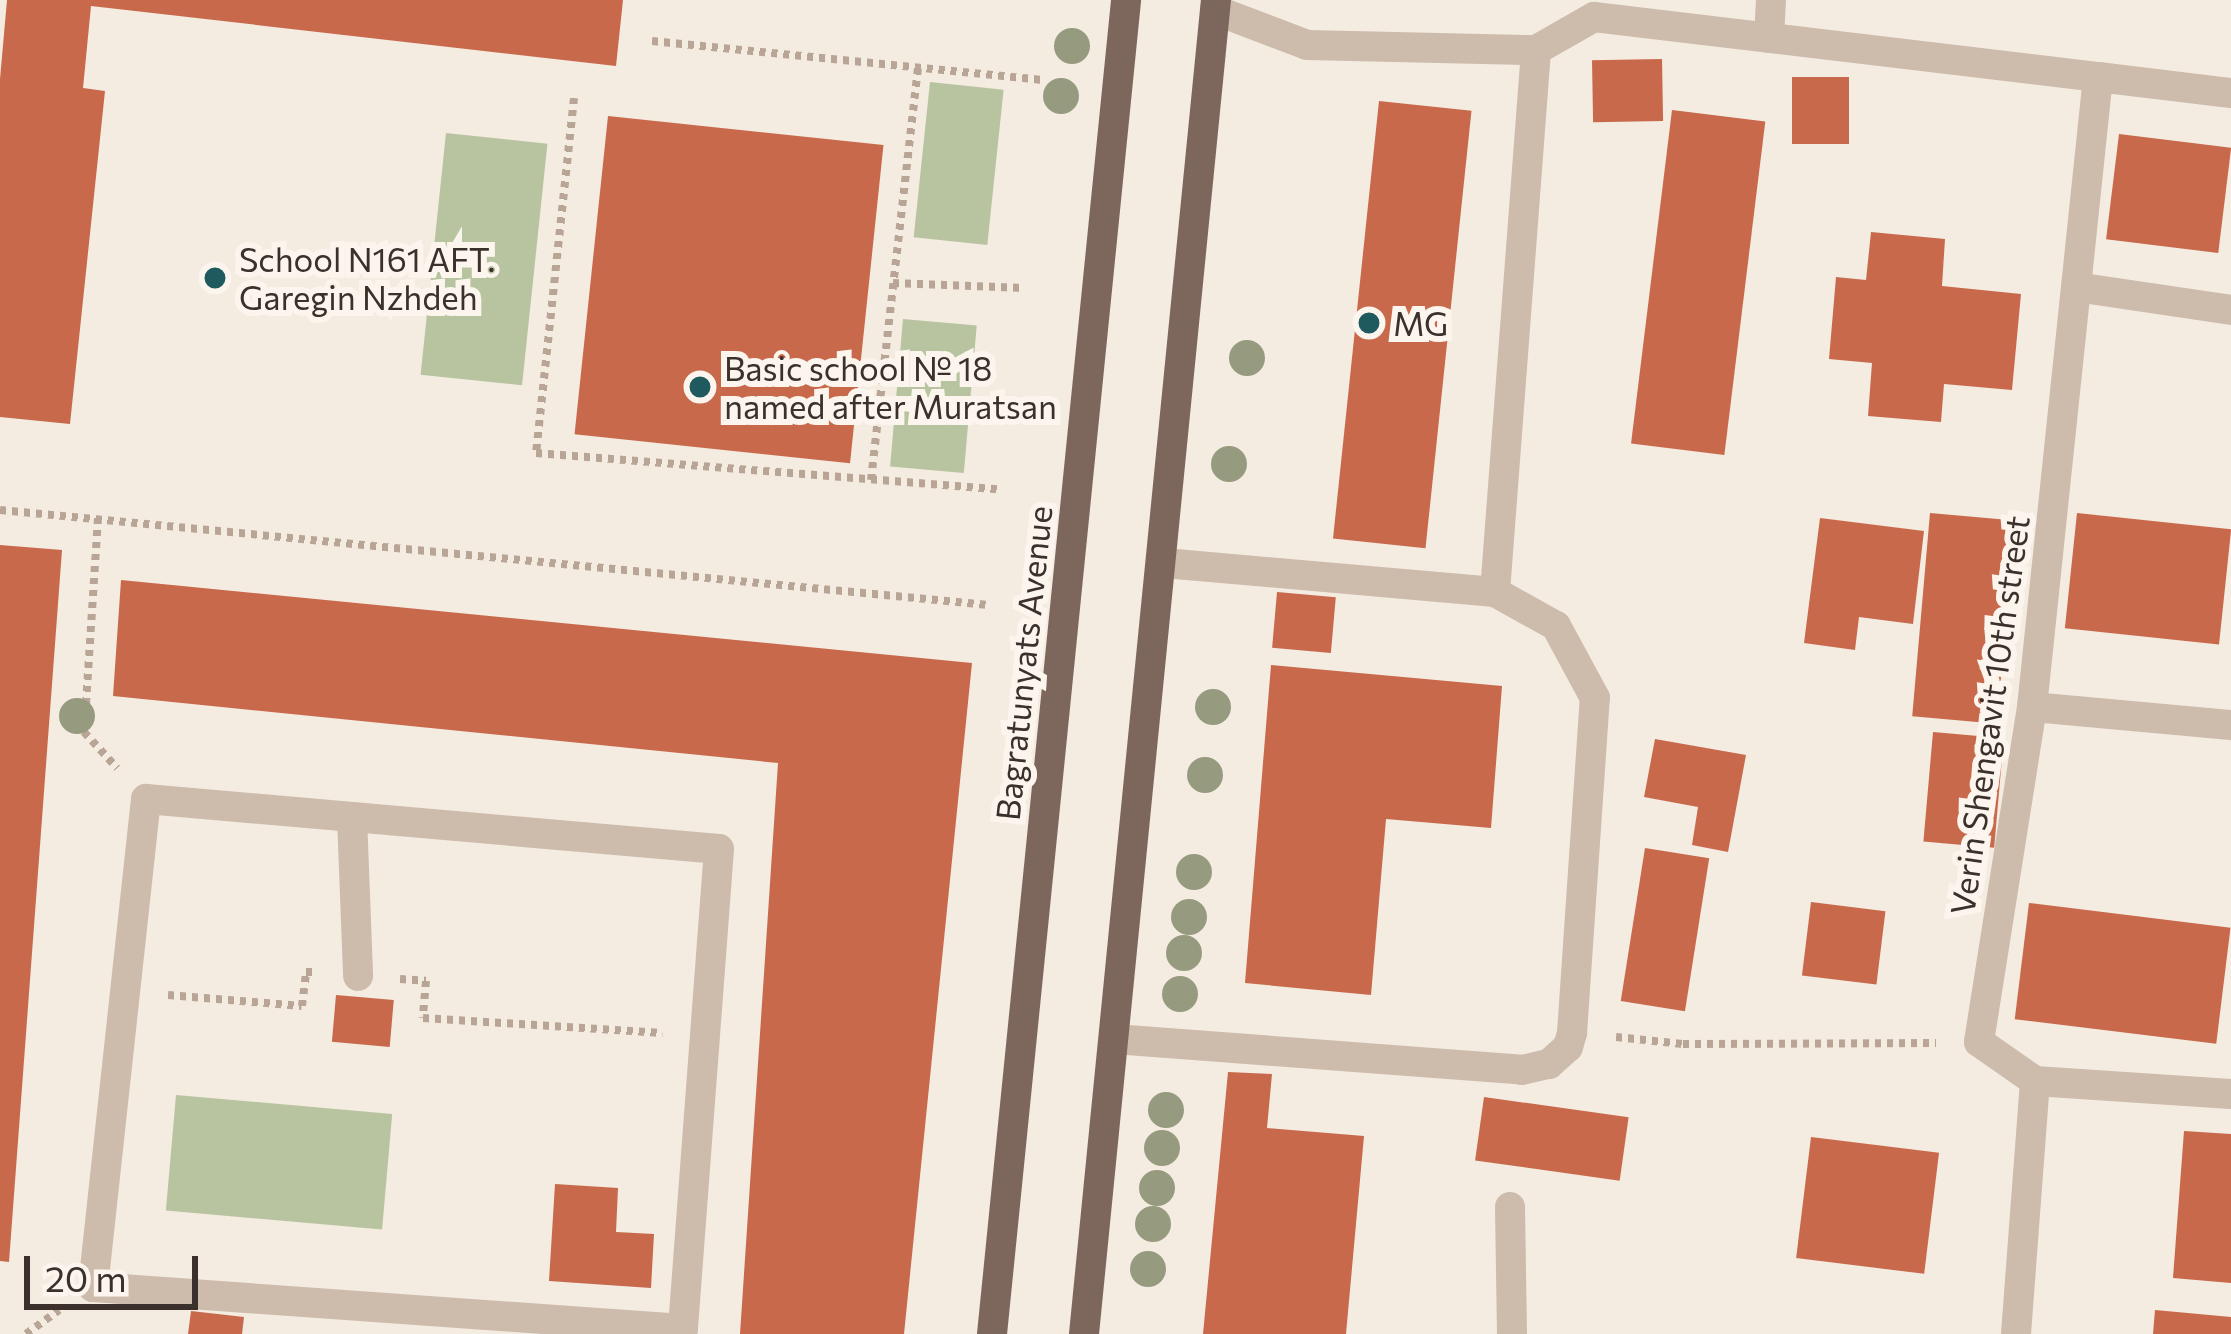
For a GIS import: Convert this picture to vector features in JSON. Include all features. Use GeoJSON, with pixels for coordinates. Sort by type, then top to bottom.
{"type":"FeatureCollection","features":[{"type":"Feature","properties":{"kind":"main road","name":"Bagratunyats Avenue"},"geometry":{"type":"LineString","coordinates":[[992,1334],[1126,0]]}},
{"type":"Feature","properties":{"kind":"main road"},"geometry":{"type":"LineString","coordinates":[[1084,1334],[1216,5]]}},
{"type":"Feature","properties":{"kind":"street"},"geometry":{"type":"LineString","coordinates":[[1769,38],[1772,0]]}},
{"type":"Feature","properties":{"kind":"street"},"geometry":{"type":"LineString","coordinates":[[1216,5],[1307,45],[1536,50],[1595,9],[1769,38],[2231,93]]}},
{"type":"Feature","properties":{"kind":"street"},"geometry":{"type":"LineString","coordinates":[[1495,592],[1536,50]]}},
{"type":"Feature","properties":{"kind":"street","name":"Verin Shengavit 10th street"},"geometry":{"type":"LineString","coordinates":[[1979,1042],[2032,707],[2098,77]]}},
{"type":"Feature","properties":{"kind":"street"},"geometry":{"type":"LineString","coordinates":[[2076,287],[2231,310]]}},
{"type":"Feature","properties":{"kind":"street"},"geometry":{"type":"LineString","coordinates":[[1114,1040],[1522,1070],[1549,1064],[1568,1047],[1572,1033],[1595,698],[1556,626],[1495,592],[1161,562]]}},
{"type":"Feature","properties":{"kind":"street"},"geometry":{"type":"LineString","coordinates":[[2032,707],[2231,725]]}},
{"type":"Feature","properties":{"kind":"street"},"geometry":{"type":"LineString","coordinates":[[146,799],[718,849],[683,1329],[590,1329],[93,1287],[146,799]]}},
{"type":"Feature","properties":{"kind":"street"},"geometry":{"type":"LineString","coordinates":[[352,818],[358,976]]}},
{"type":"Feature","properties":{"kind":"street"},"geometry":{"type":"LineString","coordinates":[[1979,1042],[2035,1081],[2231,1094]]}},
{"type":"Feature","properties":{"kind":"street"},"geometry":{"type":"LineString","coordinates":[[2017,1334],[2035,1081]]}},
{"type":"Feature","properties":{"kind":"street"},"geometry":{"type":"LineString","coordinates":[[1510,1207],[1512,1334]]}},
{"type":"Feature","properties":{"kind":"path"},"geometry":{"type":"LineString","coordinates":[[652,41],[1045,80]]}},
{"type":"Feature","properties":{"kind":"path"},"geometry":{"type":"LineString","coordinates":[[872,480],[918,67]]}},
{"type":"Feature","properties":{"kind":"path"},"geometry":{"type":"LineString","coordinates":[[574,98],[536,453],[1000,490]]}},
{"type":"Feature","properties":{"kind":"path"},"geometry":{"type":"LineString","coordinates":[[893,283],[1022,288]]}},
{"type":"Feature","properties":{"kind":"path"},"geometry":{"type":"LineString","coordinates":[[0,510],[988,605]]}},
{"type":"Feature","properties":{"kind":"path"},"geometry":{"type":"LineString","coordinates":[[98,518],[84,731],[146,799]]}},
{"type":"Feature","properties":{"kind":"path"},"geometry":{"type":"LineString","coordinates":[[126,992],[302,1006],[306,972],[426,981],[423,1018],[707,1035]]}},
{"type":"Feature","properties":{"kind":"path"},"geometry":{"type":"LineString","coordinates":[[1572,1033],[1683,1044],[1979,1042]]}},
{"type":"Feature","properties":{"kind":"green space"},"geometry":{"type":"Polygon","coordinates":[[[930,82],[1004,90],[987,245],[914,237],[930,82]]]}},
{"type":"Feature","properties":{"kind":"green space"},"geometry":{"type":"Polygon","coordinates":[[[446,133],[547,144],[522,385],[421,375],[446,133]]]}},
{"type":"Feature","properties":{"kind":"green space"},"geometry":{"type":"Polygon","coordinates":[[[903,319],[977,325],[964,473],[890,466],[903,319]]]}},
{"type":"Feature","properties":{"kind":"green space"},"geometry":{"type":"Polygon","coordinates":[[[176,1095],[392,1114],[382,1229],[166,1211],[176,1095]]]}},
{"type":"Feature","properties":{"kind":"building"},"geometry":{"type":"Polygon","coordinates":[[[7,0],[623,0],[616,66],[91,6],[83,88],[105,91],[70,424],[0,417],[0,79],[7,0]]]}},
{"type":"Feature","properties":{"kind":"building"},"geometry":{"type":"Polygon","coordinates":[[[1662,59],[1663,121],[1593,122],[1592,60],[1662,59]]]}},
{"type":"Feature","properties":{"kind":"building"},"geometry":{"type":"Polygon","coordinates":[[[1792,77],[1849,77],[1849,144],[1792,144],[1792,77]]]}},
{"type":"Feature","properties":{"kind":"building"},"geometry":{"type":"Polygon","coordinates":[[[1379,101],[1471,111],[1425,548],[1333,539],[1379,101]]]}},
{"type":"Feature","properties":{"kind":"building"},"geometry":{"type":"Polygon","coordinates":[[[1672,110],[1765,121],[1724,455],[1631,443],[1672,110]]]}},
{"type":"Feature","properties":{"kind":"building"},"geometry":{"type":"Polygon","coordinates":[[[608,116],[883,145],[850,463],[575,434],[608,116]]]}},
{"type":"Feature","properties":{"kind":"building"},"geometry":{"type":"Polygon","coordinates":[[[2119,134],[2231,148],[2218,253],[2106,239],[2119,134]]]}},
{"type":"Feature","properties":{"kind":"building"},"geometry":{"type":"Polygon","coordinates":[[[1871,232],[1945,239],[1942,286],[2021,294],[2012,390],[1944,384],[1941,422],[1868,416],[1872,363],[1829,359],[1836,277],[1866,280],[1871,232]]]}},
{"type":"Feature","properties":{"kind":"building"},"geometry":{"type":"Polygon","coordinates":[[[1930,513],[2015,520],[1997,724],[1912,716],[1930,513]]]}},
{"type":"Feature","properties":{"kind":"building"},"geometry":{"type":"Polygon","coordinates":[[[2077,513],[2231,529],[2219,645],[2065,628],[2077,513]]]}},
{"type":"Feature","properties":{"kind":"building"},"geometry":{"type":"Polygon","coordinates":[[[1820,518],[1924,531],[1913,624],[1859,617],[1855,650],[1804,643],[1820,518]]]}},
{"type":"Feature","properties":{"kind":"building"},"geometry":{"type":"Polygon","coordinates":[[[0,545],[62,550],[9,1262],[0,1261],[0,545]]]}},
{"type":"Feature","properties":{"kind":"building"},"geometry":{"type":"Polygon","coordinates":[[[121,580],[972,663],[904,1334],[740,1334],[778,763],[113,696],[121,580]]]}},
{"type":"Feature","properties":{"kind":"building"},"geometry":{"type":"Polygon","coordinates":[[[1277,592],[1336,597],[1331,653],[1272,648],[1277,592]]]}},
{"type":"Feature","properties":{"kind":"building"},"geometry":{"type":"Polygon","coordinates":[[[1271,665],[1502,686],[1491,828],[1386,819],[1371,995],[1245,983],[1271,665]]]}},
{"type":"Feature","properties":{"kind":"building"},"geometry":{"type":"Polygon","coordinates":[[[1933,732],[2004,738],[1994,848],[1923,842],[1933,732]]]}},
{"type":"Feature","properties":{"kind":"building"},"geometry":{"type":"Polygon","coordinates":[[[1655,739],[1746,755],[1728,852],[1692,845],[1698,807],[1644,797],[1655,739]]]}},
{"type":"Feature","properties":{"kind":"building"},"geometry":{"type":"Polygon","coordinates":[[[1645,848],[1709,858],[1685,1011],[1621,1001],[1645,848]]]}},
{"type":"Feature","properties":{"kind":"building"},"geometry":{"type":"Polygon","coordinates":[[[1811,902],[1885,911],[1876,985],[1802,975],[1811,902]]]}},
{"type":"Feature","properties":{"kind":"building"},"geometry":{"type":"Polygon","coordinates":[[[2029,903],[2230,928],[2216,1044],[2015,1019],[2029,903]]]}},
{"type":"Feature","properties":{"kind":"building"},"geometry":{"type":"Polygon","coordinates":[[[336,995],[394,1000],[390,1047],[332,1042],[336,995]]]}},
{"type":"Feature","properties":{"kind":"building"},"geometry":{"type":"Polygon","coordinates":[[[1228,1072],[1272,1074],[1267,1128],[1364,1136],[1346,1334],[1203,1334],[1228,1072]]]}},
{"type":"Feature","properties":{"kind":"building"},"geometry":{"type":"Polygon","coordinates":[[[1484,1097],[1629,1117],[1620,1181],[1475,1160],[1484,1097]]]}},
{"type":"Feature","properties":{"kind":"building"},"geometry":{"type":"Polygon","coordinates":[[[2184,1131],[2231,1134],[2231,1283],[2173,1278],[2184,1131]]]}},
{"type":"Feature","properties":{"kind":"building"},"geometry":{"type":"Polygon","coordinates":[[[1811,1137],[1939,1153],[1924,1274],[1796,1258],[1811,1137]]]}},
{"type":"Feature","properties":{"kind":"building"},"geometry":{"type":"Polygon","coordinates":[[[555,1184],[618,1188],[616,1232],[654,1234],[651,1288],[549,1281],[555,1184]]]}},
{"type":"Feature","properties":{"kind":"building"},"geometry":{"type":"Polygon","coordinates":[[[2155,1310],[2231,1317],[2231,1334],[2153,1334],[2155,1310]]]}},
{"type":"Feature","properties":{"kind":"building"},"geometry":{"type":"Polygon","coordinates":[[[191,1311],[244,1317],[242,1334],[188,1334],[191,1311]]]}},
{"type":"Feature","properties":{"kind":"place","name":"School N161 AFT. Garegin Nzhdeh"},"geometry":{"type":"Point","coordinates":[215,278]}},
{"type":"Feature","properties":{"kind":"place","name":"MG"},"geometry":{"type":"Point","coordinates":[1369,323]}},
{"type":"Feature","properties":{"kind":"place","name":"Basic school № 18 named after Muratsan"},"geometry":{"type":"Point","coordinates":[700,387]}}]}
